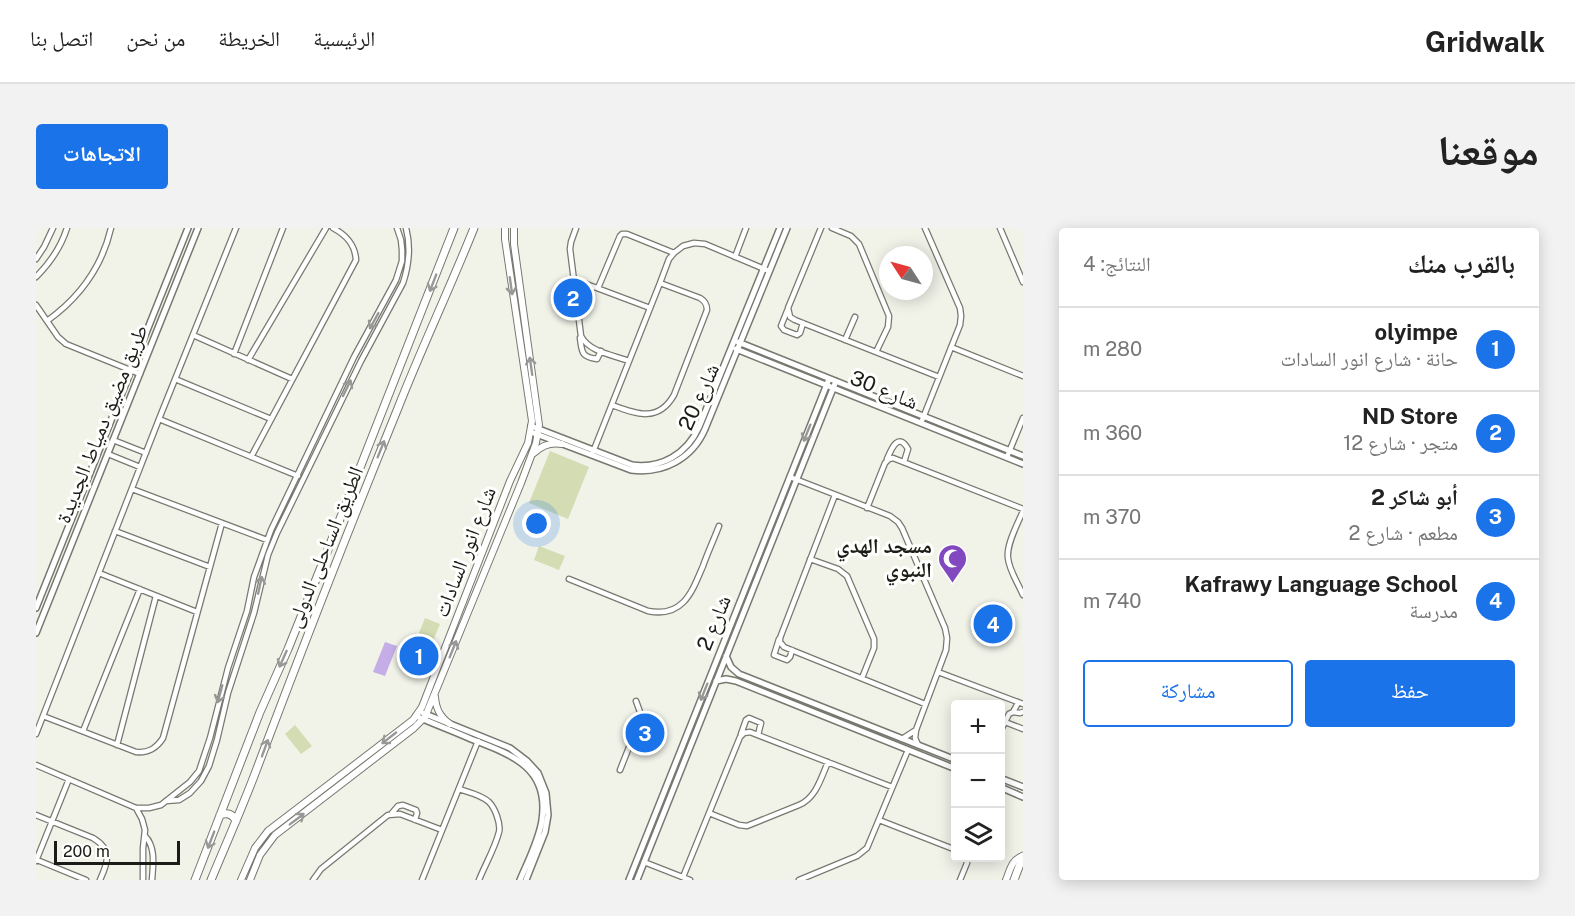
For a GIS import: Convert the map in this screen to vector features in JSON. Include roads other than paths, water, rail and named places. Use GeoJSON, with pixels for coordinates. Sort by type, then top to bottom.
{"type":"FeatureCollection","features":[{"type":"Feature","properties":{"kind":"main road","name":"الطريق الساحلى الدولى"},"geometry":{"type":"LineString","coordinates":[[195,880],[454,228]]}},
{"type":"Feature","properties":{"kind":"main road","name":"الطريق الساحلى الدولى"},"geometry":{"type":"LineString","coordinates":[[211,880],[240,812],[316,612],[394,418],[474,228]]}},
{"type":"Feature","properties":{"kind":"main road","name":"شارع انور السادات"},"geometry":{"type":"LineString","coordinates":[[250,880],[260,855],[271,840],[417,726],[510,481],[526,448],[531,429],[531,414],[515,318],[505,228]]}},
{"type":"Feature","properties":{"kind":"main road","name":"شارع انور السادات"},"geometry":{"type":"LineString","coordinates":[[241,880],[251,856],[263,837],[274,826],[421,715],[436,692],[532,456],[538,432],[514,244],[514,228]]}},
{"type":"Feature","properties":{"kind":"main road"},"geometry":{"type":"LineString","coordinates":[[515,318],[525,317]]}},
{"type":"Feature","properties":{"kind":"main road"},"geometry":{"type":"LineString","coordinates":[[532,456],[543,446],[554,443],[562,444]]}},
{"type":"Feature","properties":{"kind":"main road"},"geometry":{"type":"LineString","coordinates":[[436,692],[437,709],[450,724]]}},
{"type":"Feature","properties":{"kind":"main road"},"geometry":{"type":"LineString","coordinates":[[331,783],[336,789]]}},
{"type":"Feature","properties":{"kind":"main road"},"geometry":{"type":"LineString","coordinates":[[224,805],[232,812],[240,812]]}},
{"type":"Feature","properties":{"kind":"main road"},"geometry":{"type":"LineString","coordinates":[[220,815],[228,814],[236,821]]}},
{"type":"Feature","properties":{"kind":"main road"},"geometry":{"type":"LineString","coordinates":[[1006,880],[1014,862],[1023,856]]}},
{"type":"Feature","properties":{"kind":"main road"},"geometry":{"type":"LineString","coordinates":[[1014,880],[1023,856]]}},
{"type":"Feature","properties":{"kind":"street"},"geometry":{"type":"LineString","coordinates":[[36,259],[53,228]]}},
{"type":"Feature","properties":{"kind":"street"},"geometry":{"type":"LineString","coordinates":[[36,277],[53,257],[67,228]]}},
{"type":"Feature","properties":{"kind":"street"},"geometry":{"type":"LineString","coordinates":[[47,321],[65,307],[87,282],[104,252],[111,228]]}},
{"type":"Feature","properties":{"kind":"street","name":"طريق مضيق دمياط الجديدة"},"geometry":{"type":"LineString","coordinates":[[36,608],[188,228]]}},
{"type":"Feature","properties":{"kind":"street","name":"طريق مضيق دمياط الجديدة"},"geometry":{"type":"LineString","coordinates":[[36,633],[198,228]]}},
{"type":"Feature","properties":{"kind":"street"},"geometry":{"type":"LineString","coordinates":[[36,734],[236,228]]}},
{"type":"Feature","properties":{"kind":"street"},"geometry":{"type":"LineString","coordinates":[[234,354],[283,228]]}},
{"type":"Feature","properties":{"kind":"street"},"geometry":{"type":"LineString","coordinates":[[248,360],[326,228]]}},
{"type":"Feature","properties":{"kind":"street"},"geometry":{"type":"LineString","coordinates":[[251,457],[356,260],[352,243],[333,228]]}},
{"type":"Feature","properties":{"kind":"street"},"geometry":{"type":"LineString","coordinates":[[36,765],[136,808],[149,808],[166,801],[195,777],[202,764],[210,738],[223,683],[267,540],[354,357],[396,280],[402,261],[401,240],[397,228]]}},
{"type":"Feature","properties":{"kind":"street"},"geometry":{"type":"LineString","coordinates":[[166,801],[175,801],[184,797],[196,787],[205,774],[217,740],[234,670],[254,613],[268,555],[361,361],[403,283],[409,249],[406,228]]}},
{"type":"Feature","properties":{"kind":"street"},"geometry":{"type":"LineString","coordinates":[[576,228],[570,249],[582,351],[586,356],[597,359],[601,351]]}},
{"type":"Feature","properties":{"kind":"street"},"geometry":{"type":"LineString","coordinates":[[735,257],[746,228]]}},
{"type":"Feature","properties":{"kind":"street","name":"شارع 20"},"geometry":{"type":"LineString","coordinates":[[538,432],[562,444],[643,466],[664,462],[679,453],[697,432],[736,345],[780,228]]}},
{"type":"Feature","properties":{"kind":"street","name":"شارع 20"},"geometry":{"type":"LineString","coordinates":[[766,270],[787,228]]}},
{"type":"Feature","properties":{"kind":"street"},"geometry":{"type":"LineString","coordinates":[[803,323],[797,335],[784,330],[781,326],[821,228]]}},
{"type":"Feature","properties":{"kind":"street"},"geometry":{"type":"LineString","coordinates":[[832,228],[851,236],[860,244],[888,311],[888,324],[876,352]]}},
{"type":"Feature","properties":{"kind":"street"},"geometry":{"type":"LineString","coordinates":[[922,420],[960,323],[961,311],[925,228]]}},
{"type":"Feature","properties":{"kind":"street"},"geometry":{"type":"LineString","coordinates":[[1000,228],[1023,282]]}},
{"type":"Feature","properties":{"kind":"street"},"geometry":{"type":"LineString","coordinates":[[598,288],[622,234],[674,253]]}},
{"type":"Feature","properties":{"kind":"street"},"geometry":{"type":"LineString","coordinates":[[592,453],[669,259],[674,253],[683,246],[705,244],[766,270]]}},
{"type":"Feature","properties":{"kind":"street"},"geometry":{"type":"LineString","coordinates":[[42,250],[53,257]]}},
{"type":"Feature","properties":{"kind":"street"},"geometry":{"type":"LineString","coordinates":[[573,279],[650,308]]}},
{"type":"Feature","properties":{"kind":"street"},"geometry":{"type":"LineString","coordinates":[[612,405],[636,414],[652,413],[659,411],[674,395],[707,306],[700,298],[660,283]]}},
{"type":"Feature","properties":{"kind":"street"},"geometry":{"type":"LineString","coordinates":[[36,305],[58,337],[66,344],[140,374]]}},
{"type":"Feature","properties":{"kind":"street"},"geometry":{"type":"LineString","coordinates":[[788,308],[791,318],[939,377]]}},
{"type":"Feature","properties":{"kind":"street"},"geometry":{"type":"LineString","coordinates":[[845,340],[855,317]]}},
{"type":"Feature","properties":{"kind":"street"},"geometry":{"type":"LineString","coordinates":[[580,333],[586,343],[629,361]]}},
{"type":"Feature","properties":{"kind":"street"},"geometry":{"type":"LineString","coordinates":[[193,335],[292,379]]}},
{"type":"Feature","properties":{"kind":"street","name":"شارع 30"},"geometry":{"type":"LineString","coordinates":[[736,345],[1009,454],[1023,456]]}},
{"type":"Feature","properties":{"kind":"street"},"geometry":{"type":"LineString","coordinates":[[951,347],[1023,376]]}},
{"type":"Feature","properties":{"kind":"street"},"geometry":{"type":"LineString","coordinates":[[175,379],[271,419]]}},
{"type":"Feature","properties":{"kind":"street","name":"شارع 2"},"geometry":{"type":"LineString","coordinates":[[629,880],[828,382]]}},
{"type":"Feature","properties":{"kind":"street","name":"شارع 2"},"geometry":{"type":"LineString","coordinates":[[637,880],[835,385]]}},
{"type":"Feature","properties":{"kind":"street"},"geometry":{"type":"LineString","coordinates":[[159,419],[303,478]]}},
{"type":"Feature","properties":{"kind":"street"},"geometry":{"type":"LineString","coordinates":[[1009,454],[1022,421]]}},
{"type":"Feature","properties":{"kind":"street","name":"شارع 20"},"geometry":{"type":"LineString","coordinates":[[531,429],[592,453]]}},
{"type":"Feature","properties":{"kind":"street"},"geometry":{"type":"LineString","coordinates":[[113,440],[146,453]]}},
{"type":"Feature","properties":{"kind":"street"},"geometry":{"type":"LineString","coordinates":[[867,508],[892,446],[897,442],[907,447],[904,462]]}},
{"type":"Feature","properties":{"kind":"street"},"geometry":{"type":"LineString","coordinates":[[108,454],[140,466]]}},
{"type":"Feature","properties":{"kind":"street","name":"شارع 30"},"geometry":{"type":"LineString","coordinates":[[1009,454],[1023,464]]}},
{"type":"Feature","properties":{"kind":"street"},"geometry":{"type":"LineString","coordinates":[[885,463],[893,458],[1023,510],[1007,554],[1023,595]]}},
{"type":"Feature","properties":{"kind":"street"},"geometry":{"type":"LineString","coordinates":[[790,477],[892,518],[902,528],[947,635],[947,647],[916,730],[915,738],[918,745]]}},
{"type":"Feature","properties":{"kind":"street"},"geometry":{"type":"LineString","coordinates":[[132,489],[267,540]]}},
{"type":"Feature","properties":{"kind":"street"},"geometry":{"type":"LineString","coordinates":[[792,650],[787,660],[774,655],[836,495]]}},
{"type":"Feature","properties":{"kind":"street"},"geometry":{"type":"LineString","coordinates":[[43,716],[136,752],[142,753],[159,744],[163,738],[222,523]]}},
{"type":"Feature","properties":{"kind":"street"},"geometry":{"type":"LineString","coordinates":[[568,579],[648,611],[672,610],[684,602],[692,592],[719,526]]}},
{"type":"Feature","properties":{"kind":"street"},"geometry":{"type":"LineString","coordinates":[[115,531],[210,567]]}},
{"type":"Feature","properties":{"kind":"street"},"geometry":{"type":"LineString","coordinates":[[810,559],[842,572],[851,581],[874,639],[874,648],[862,678]]}},
{"type":"Feature","properties":{"kind":"street"},"geometry":{"type":"LineString","coordinates":[[99,573],[197,612]]}},
{"type":"Feature","properties":{"kind":"street"},"geometry":{"type":"LineString","coordinates":[[83,731],[140,589]]}},
{"type":"Feature","properties":{"kind":"street"},"geometry":{"type":"LineString","coordinates":[[743,594],[750,597]]}},
{"type":"Feature","properties":{"kind":"street"},"geometry":{"type":"LineString","coordinates":[[117,745],[156,596]]}},
{"type":"Feature","properties":{"kind":"street"},"geometry":{"type":"LineString","coordinates":[[36,608],[45,611]]}},
{"type":"Feature","properties":{"kind":"street"},"geometry":{"type":"LineString","coordinates":[[780,638],[782,646],[926,704]]}},
{"type":"Feature","properties":{"kind":"street"},"geometry":{"type":"LineString","coordinates":[[726,656],[736,672],[951,758]]}},
{"type":"Feature","properties":{"kind":"street"},"geometry":{"type":"LineString","coordinates":[[733,680],[736,672]]}},
{"type":"Feature","properties":{"kind":"street"},"geometry":{"type":"LineString","coordinates":[[938,672],[1020,704],[1009,714],[1005,722],[1023,729]]}},
{"type":"Feature","properties":{"kind":"street"},"geometry":{"type":"LineString","coordinates":[[716,681],[733,680],[951,767]]}},
{"type":"Feature","properties":{"kind":"street"},"geometry":{"type":"LineString","coordinates":[[620,770],[640,719],[636,701]]}},
{"type":"Feature","properties":{"kind":"street"},"geometry":{"type":"LineString","coordinates":[[1013,712],[1023,712]]}},
{"type":"Feature","properties":{"kind":"street"},"geometry":{"type":"LineString","coordinates":[[421,715],[450,724],[507,753],[521,762],[532,775],[540,789],[543,804],[541,825],[520,880]]}},
{"type":"Feature","properties":{"kind":"street"},"geometry":{"type":"LineString","coordinates":[[421,715],[479,739],[510,748],[535,769],[545,788],[548,821],[526,880]]}},
{"type":"Feature","properties":{"kind":"street"},"geometry":{"type":"LineString","coordinates":[[683,877],[746,720],[749,718],[761,723],[758,735]]}},
{"type":"Feature","properties":{"kind":"street"},"geometry":{"type":"LineString","coordinates":[[902,739],[916,730]]}},
{"type":"Feature","properties":{"kind":"street"},"geometry":{"type":"LineString","coordinates":[[740,737],[746,732],[758,735],[892,788]]}},
{"type":"Feature","properties":{"kind":"street"},"geometry":{"type":"LineString","coordinates":[[422,880],[479,739]]}},
{"type":"Feature","properties":{"kind":"street"},"geometry":{"type":"LineString","coordinates":[[685,739],[692,742]]}},
{"type":"Feature","properties":{"kind":"street"},"geometry":{"type":"LineString","coordinates":[[799,880],[862,852],[869,845],[908,750]]}},
{"type":"Feature","properties":{"kind":"street"},"geometry":{"type":"LineString","coordinates":[[709,813],[747,826],[803,803],[813,794],[828,762]]}},
{"type":"Feature","properties":{"kind":"street"},"geometry":{"type":"LineString","coordinates":[[69,779],[36,861],[86,880]]}},
{"type":"Feature","properties":{"kind":"street"},"geometry":{"type":"LineString","coordinates":[[1005,780],[1023,787]]}},
{"type":"Feature","properties":{"kind":"street"},"geometry":{"type":"LineString","coordinates":[[459,789],[487,800],[493,807],[499,823],[499,833],[479,880]]}},
{"type":"Feature","properties":{"kind":"street"},"geometry":{"type":"LineString","coordinates":[[1005,789],[1023,797]]}},
{"type":"Feature","properties":{"kind":"street"},"geometry":{"type":"LineString","coordinates":[[314,880],[321,869],[397,807],[402,805],[416,810],[415,820]]}},
{"type":"Feature","properties":{"kind":"street"},"geometry":{"type":"LineString","coordinates":[[136,808],[144,824],[143,880]]}},
{"type":"Feature","properties":{"kind":"street"},"geometry":{"type":"LineString","coordinates":[[36,814],[100,843],[107,857],[100,880]]}},
{"type":"Feature","properties":{"kind":"street"},"geometry":{"type":"LineString","coordinates":[[391,814],[400,814],[442,830]]}},
{"type":"Feature","properties":{"kind":"street"},"geometry":{"type":"LineString","coordinates":[[879,820],[951,848]]}},
{"type":"Feature","properties":{"kind":"street"},"geometry":{"type":"LineString","coordinates":[[145,836],[151,846],[152,880]]}},
{"type":"Feature","properties":{"kind":"street"},"geometry":{"type":"LineString","coordinates":[[643,855],[644,862],[638,866],[638,859],[643,855]]}},
{"type":"Feature","properties":{"kind":"street"},"geometry":{"type":"LineString","coordinates":[[644,862],[690,880]]}},
{"type":"Feature","properties":{"kind":"street"},"geometry":{"type":"LineString","coordinates":[[960,880],[967,862]]}},
{"type":"Feature","properties":{"kind":"place","name":"ND Store"},"geometry":{"type":"Point","coordinates":[573,298]}},
{"type":"Feature","properties":{"kind":"place","name":"مسجد الهدي النبوي"},"geometry":{"type":"Point","coordinates":[953,584]}},
{"type":"Feature","properties":{"kind":"place","name":"Kafrawy Language School"},"geometry":{"type":"Point","coordinates":[993,624]}},
{"type":"Feature","properties":{"kind":"place","name":"olyimpe"},"geometry":{"type":"Point","coordinates":[419,656]}},
{"type":"Feature","properties":{"kind":"place","name":"أبو شاكر 2"},"geometry":{"type":"Point","coordinates":[645,733]}}]}
